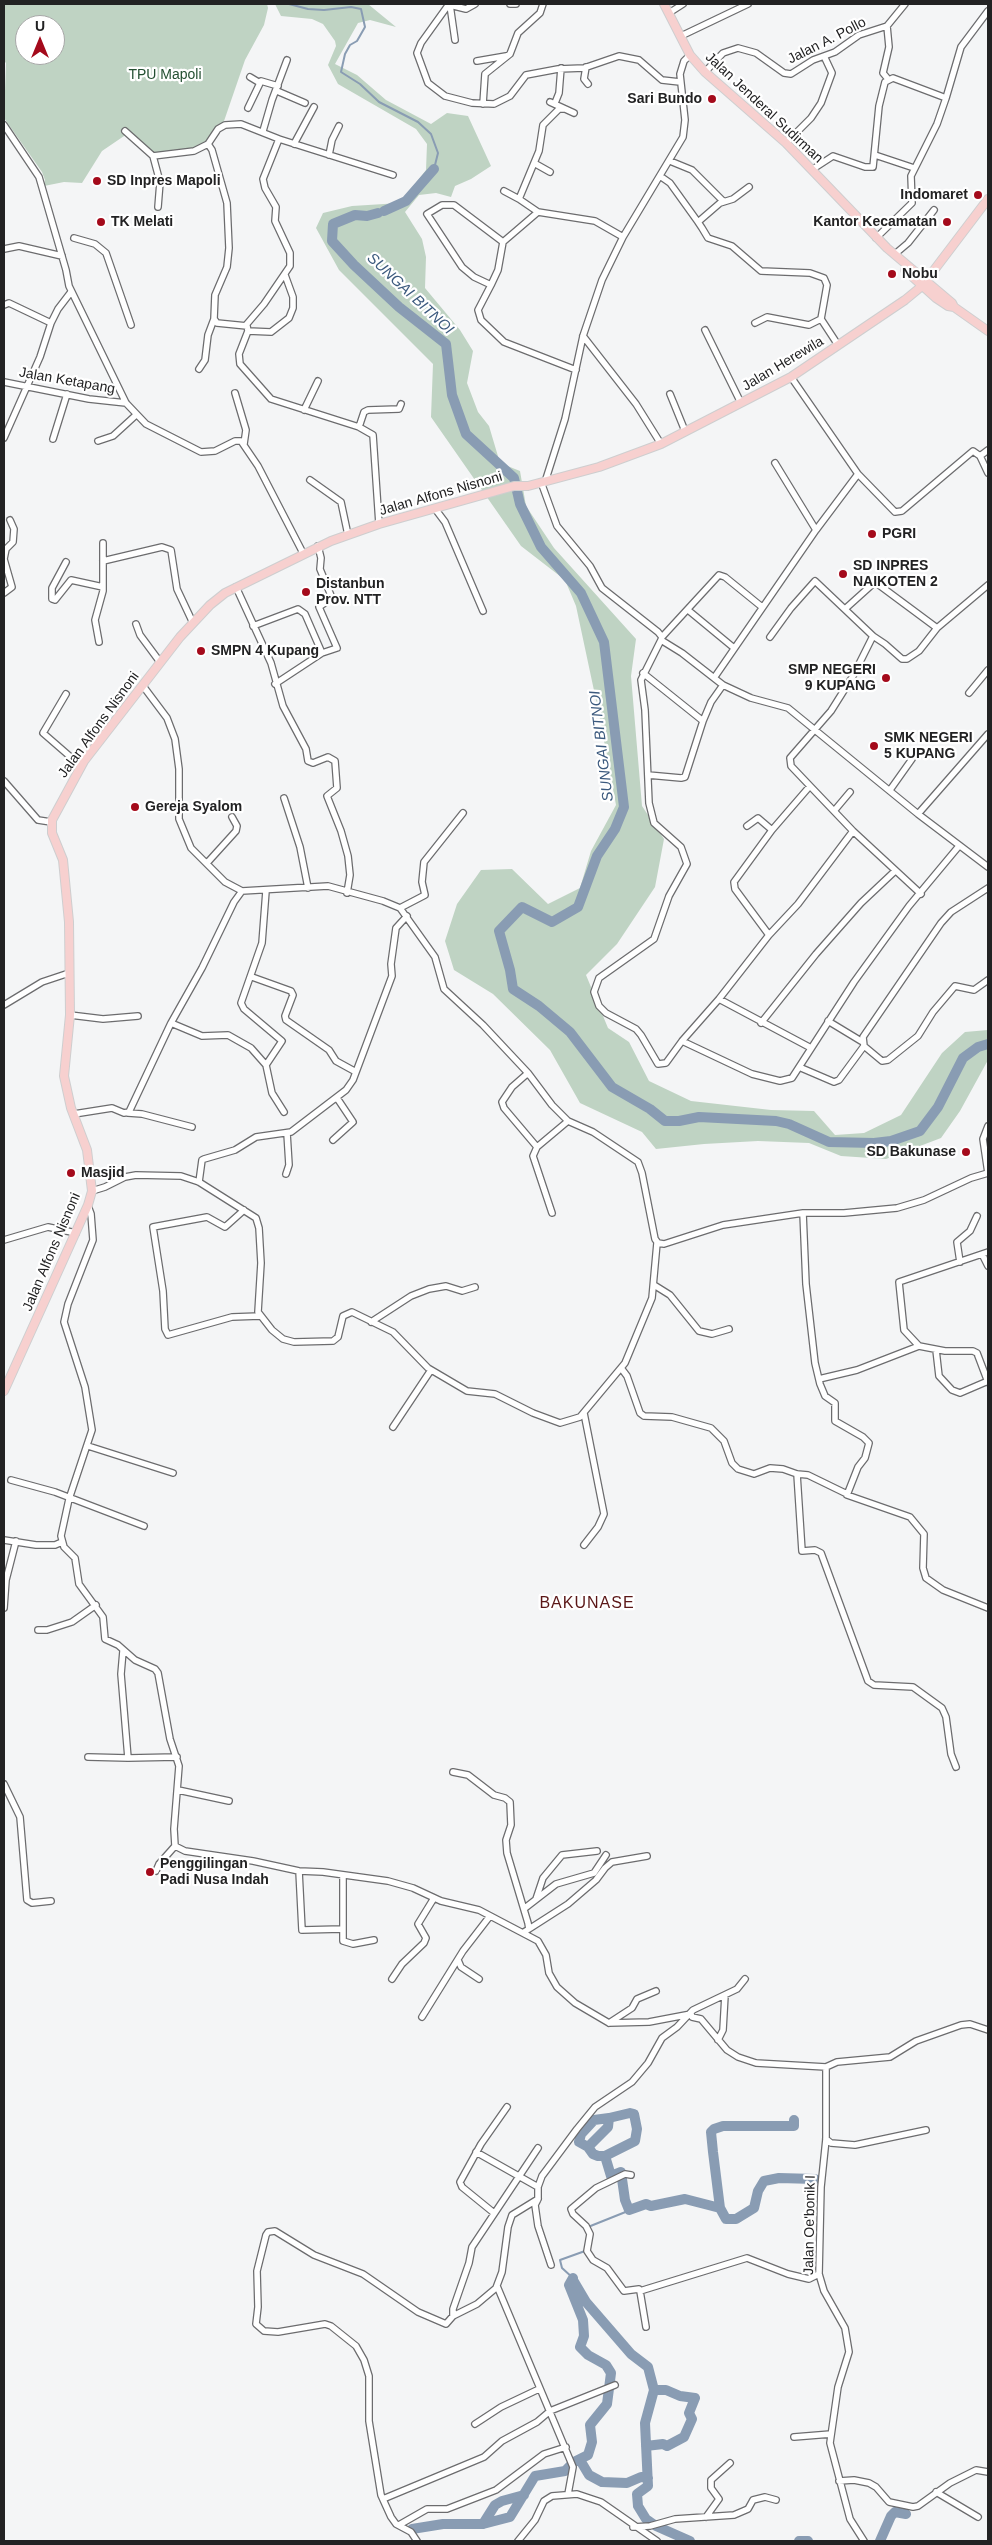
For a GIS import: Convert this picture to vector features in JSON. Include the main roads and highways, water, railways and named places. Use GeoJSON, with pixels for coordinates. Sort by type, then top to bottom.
{"type":"FeatureCollection","features":[{"type":"Feature","properties":{"kind":"main road","name":"Jalan Jenderal Sudirman"},"geometry":{"type":"LineString","coordinates":[[664,4],[690,55],[706,72],[786,142],[876,238],[895,254],[924,284]]}},
{"type":"Feature","properties":{"kind":"main road","name":"Jalan Herewila"},"geometry":{"type":"LineString","coordinates":[[528,486],[599,467],[661,444],[791,377],[924,284],[988,199]]}},
{"type":"Feature","properties":{"kind":"main road"},"geometry":{"type":"LineString","coordinates":[[887,248],[890,255],[948,306],[954,307],[988,331]]}},
{"type":"Feature","properties":{"kind":"main road","name":"Jalan Alfons Nisnoni"},"geometry":{"type":"LineString","coordinates":[[4,1391],[88,1206],[92,1191],[87,1150],[74,1114],[64,1076],[70,1015],[69,922],[63,860],[52,833],[51,822],[81,766],[160,662],[210,604],[236,586],[318,546],[379,524],[436,510],[514,486],[528,486]]}},
{"type":"Feature","properties":{"kind":"waterway"},"geometry":{"type":"LineString","coordinates":[[289,4],[308,9],[324,10],[351,7],[361,9],[365,27],[357,41],[350,45],[345,54],[341,72],[360,84],[379,102],[418,122],[431,134],[438,153],[434,169]]}},
{"type":"Feature","properties":{"kind":"waterway","name":"SUNGAI BITNOI"},"geometry":{"type":"LineString","coordinates":[[384,211],[406,201],[434,169]]}},
{"type":"Feature","properties":{"kind":"waterway","name":"SUNGAI BITNOI"},"geometry":{"type":"LineString","coordinates":[[378,213],[367,216],[355,215],[333,224],[332,241],[354,265],[399,307],[446,344],[452,395],[466,434],[514,478],[520,504],[541,547],[581,593],[604,642],[624,807],[615,829],[597,856],[578,907],[552,922],[522,907],[499,931],[510,970],[513,989],[539,1006],[570,1032],[612,1087],[650,1109],[665,1121],[679,1121],[699,1117],[776,1121],[789,1124],[829,1142],[874,1143],[891,1141],[920,1131],[938,1107],[963,1058],[978,1047],[988,1044]]}},
{"type":"Feature","properties":{"kind":"waterway"},"geometry":{"type":"LineString","coordinates":[[588,2147],[608,2127],[609,2118],[630,2113],[634,2114],[637,2129],[635,2141],[605,2156],[593,2154],[588,2147],[579,2142],[581,2134],[594,2120],[609,2118]]}},
{"type":"Feature","properties":{"kind":"waterway"},"geometry":{"type":"LineString","coordinates":[[794,2120],[794,2126],[723,2126],[711,2132],[720,2208],[726,2219],[736,2219],[754,2208],[758,2191],[764,2181],[779,2178],[815,2179]]}},
{"type":"Feature","properties":{"kind":"waterway"},"geometry":{"type":"LineString","coordinates":[[605,2156],[611,2176],[621,2172],[625,2200],[629,2210],[646,2204],[651,2206],[685,2199],[720,2208]]}},
{"type":"Feature","properties":{"kind":"waterway"},"geometry":{"type":"LineString","coordinates":[[588,2227],[633,2209]]}},
{"type":"Feature","properties":{"kind":"waterway"},"geometry":{"type":"LineString","coordinates":[[573,2278],[562,2268],[560,2260],[585,2251]]}},
{"type":"Feature","properties":{"kind":"waterway"},"geometry":{"type":"LineString","coordinates":[[412,2529],[443,2524],[483,2524],[510,2517],[535,2476],[565,2471],[574,2462],[588,2455],[592,2442],[590,2425],[607,2404],[611,2373],[606,2365],[588,2355],[580,2347],[584,2336],[583,2320],[569,2285],[573,2278]]}},
{"type":"Feature","properties":{"kind":"waterway"},"geometry":{"type":"LineString","coordinates":[[573,2280],[586,2302],[631,2354],[648,2367],[654,2390],[645,2423],[648,2486],[637,2494],[638,2506],[646,2519],[656,2526],[690,2541]]}},
{"type":"Feature","properties":{"kind":"waterway"},"geometry":{"type":"LineString","coordinates":[[646,2446],[663,2444],[667,2446],[684,2437],[692,2419],[689,2413],[695,2398],[680,2396],[666,2390],[654,2390]]}},
{"type":"Feature","properties":{"kind":"waterway"},"geometry":{"type":"LineString","coordinates":[[580,2460],[589,2475],[602,2482],[627,2483],[641,2477],[648,2478]]}},
{"type":"Feature","properties":{"kind":"waterway"},"geometry":{"type":"LineString","coordinates":[[483,2524],[495,2505],[524,2495]]}},
{"type":"Feature","properties":{"kind":"waterway"},"geometry":{"type":"LineString","coordinates":[[880,2541],[891,2516],[895,2512],[906,2514]]}},
{"type":"Feature","properties":{"kind":"waterway"},"geometry":{"type":"LineString","coordinates":[[799,2541],[808,2541]]}},
{"type":"Feature","properties":{"kind":"place","name":"Sari Bundo"},"geometry":{"type":"Point","coordinates":[712,99]}},
{"type":"Feature","properties":{"kind":"place","name":"SD Inpres Mapoli"},"geometry":{"type":"Point","coordinates":[97,181]}},
{"type":"Feature","properties":{"kind":"place","name":"Indomaret"},"geometry":{"type":"Point","coordinates":[978,195]}},
{"type":"Feature","properties":{"kind":"place","name":"TK Melati"},"geometry":{"type":"Point","coordinates":[101,222]}},
{"type":"Feature","properties":{"kind":"place","name":"Kantor Kecamatan"},"geometry":{"type":"Point","coordinates":[947,222]}},
{"type":"Feature","properties":{"kind":"place","name":"Nobu"},"geometry":{"type":"Point","coordinates":[892,274]}},
{"type":"Feature","properties":{"kind":"place","name":"PGRI"},"geometry":{"type":"Point","coordinates":[872,534]}},
{"type":"Feature","properties":{"kind":"place","name":"SD INPRES NAIKOTEN 2"},"geometry":{"type":"Point","coordinates":[843,574]}},
{"type":"Feature","properties":{"kind":"place","name":"Distanbun Prov. NTT"},"geometry":{"type":"Point","coordinates":[306,592]}},
{"type":"Feature","properties":{"kind":"place","name":"SMPN 4 Kupang"},"geometry":{"type":"Point","coordinates":[201,651]}},
{"type":"Feature","properties":{"kind":"place","name":"SMP NEGERI 9 KUPANG"},"geometry":{"type":"Point","coordinates":[886,678]}},
{"type":"Feature","properties":{"kind":"place","name":"SMK NEGERI 5 KUPANG"},"geometry":{"type":"Point","coordinates":[874,746]}},
{"type":"Feature","properties":{"kind":"place","name":"Gereja Syalom"},"geometry":{"type":"Point","coordinates":[135,807]}},
{"type":"Feature","properties":{"kind":"place","name":"SD Bakunase"},"geometry":{"type":"Point","coordinates":[966,1152]}},
{"type":"Feature","properties":{"kind":"place","name":"Masjid"},"geometry":{"type":"Point","coordinates":[71,1173]}},
{"type":"Feature","properties":{"kind":"place","name":"Penggilingan Padi Nusa Indah"},"geometry":{"type":"Point","coordinates":[150,1872]}},
{"type":"Feature","properties":{"kind":"district","name":"BAKUNASE"},"geometry":{"type":"Point","coordinates":[587,1604]}},
{"type":"Feature","properties":{"kind":"park label","name":"TPU Mapoli"},"geometry":{"type":"Point","coordinates":[165,75]}}]}
